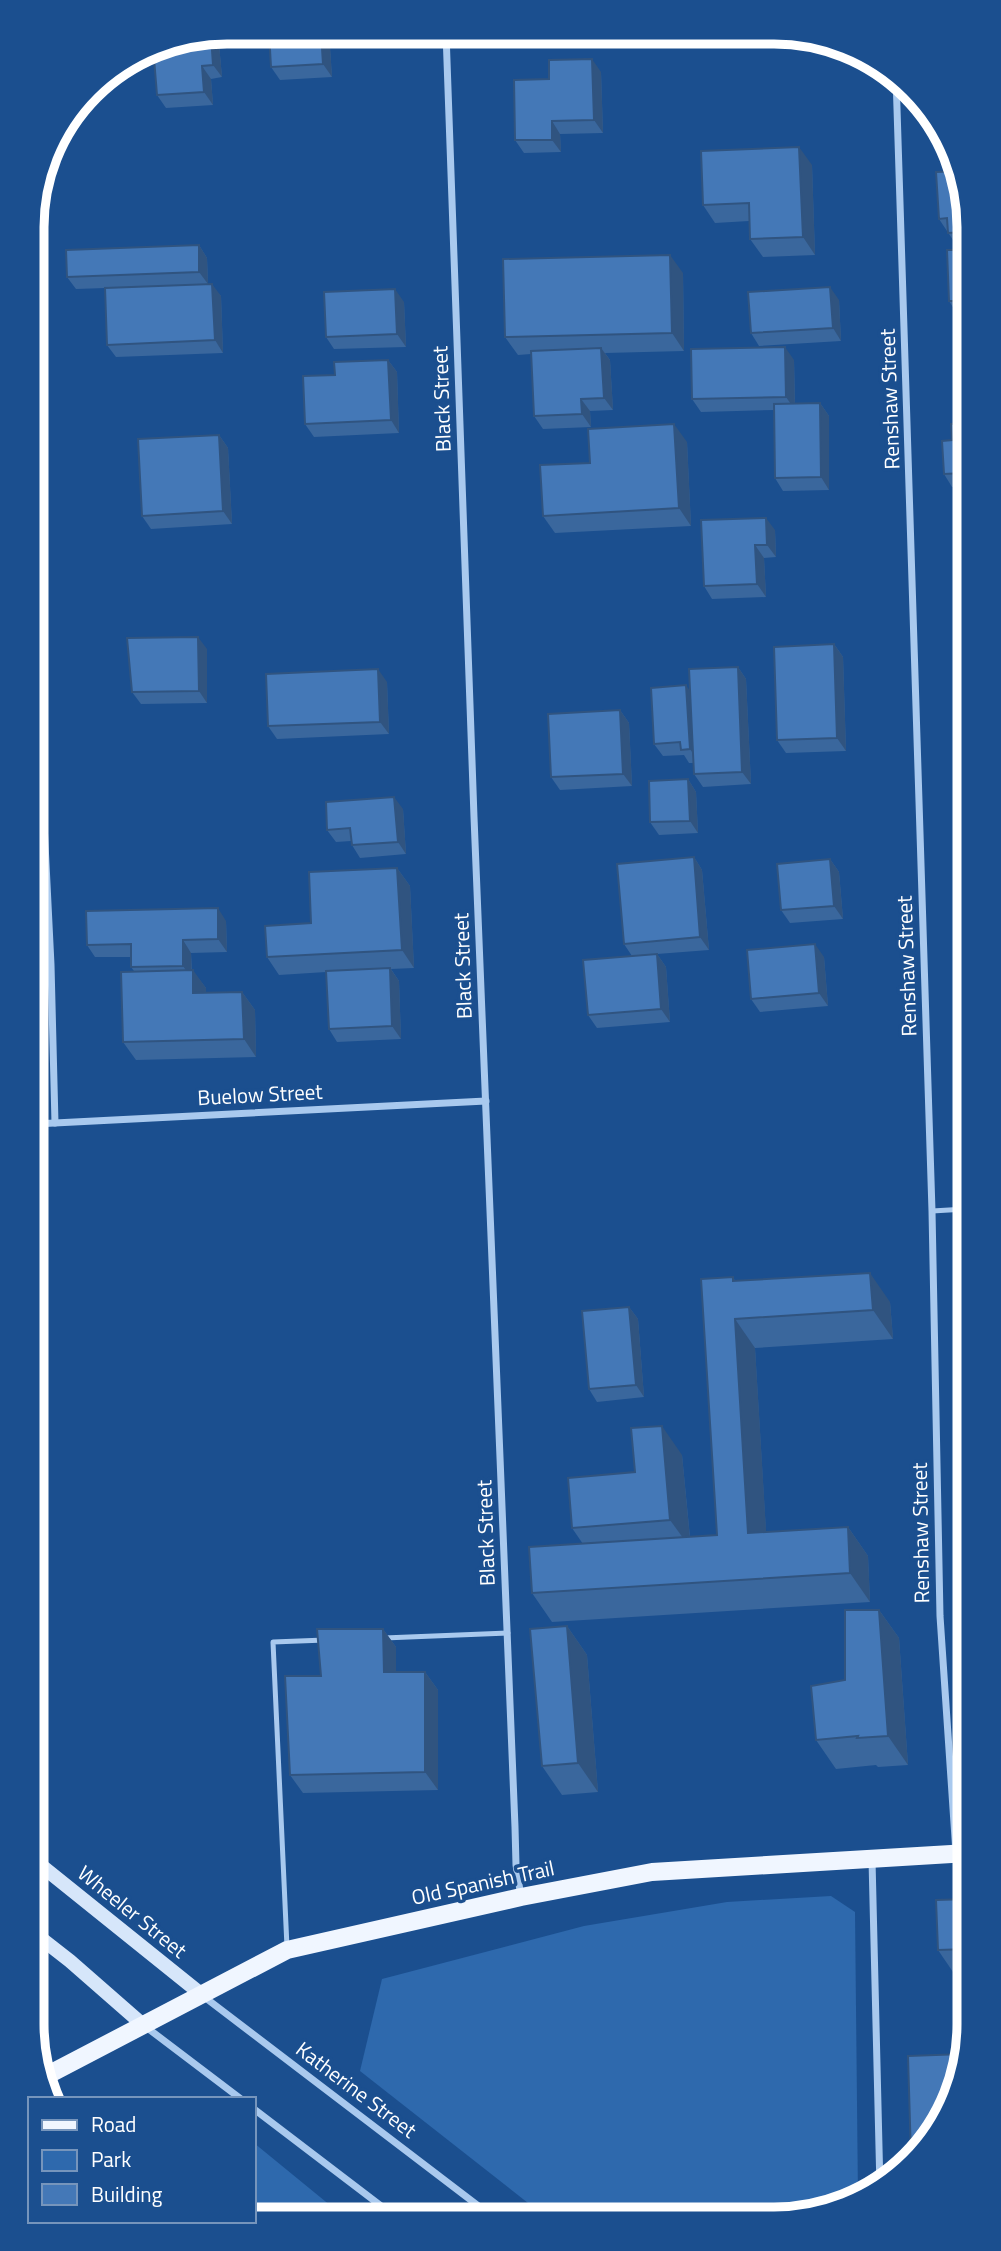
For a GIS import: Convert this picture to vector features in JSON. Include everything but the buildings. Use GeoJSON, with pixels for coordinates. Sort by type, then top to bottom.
{"type":"FeatureCollection","features":[{"type":"Feature","properties":{"kind":"main road","name":"Old Spanish Trail"},"geometry":{"type":"LineString","coordinates":[[50,2073],[287,1950],[652,1872],[957,1854]]}},
{"type":"Feature","properties":{"kind":"main road","name":"Wheeler Street"},"geometry":{"type":"LineString","coordinates":[[44,1869],[201,1994]]}},
{"type":"Feature","properties":{"kind":"main road"},"geometry":{"type":"LineString","coordinates":[[44,1941],[142,2024]]}},
{"type":"Feature","properties":{"kind":"street","name":"Black Street"},"geometry":{"type":"LineString","coordinates":[[446,44],[516,1864],[521,1898]]}},
{"type":"Feature","properties":{"kind":"street","name":"Renshaw Street"},"geometry":{"type":"LineString","coordinates":[[897,91],[932,1211],[940,1616],[957,1800]]}},
{"type":"Feature","properties":{"kind":"street"},"geometry":{"type":"LineString","coordinates":[[44,823],[55,1123]]}},
{"type":"Feature","properties":{"kind":"street","name":"Buelow Street"},"geometry":{"type":"LineString","coordinates":[[44,1124],[486,1101]]}},
{"type":"Feature","properties":{"kind":"street"},"geometry":{"type":"LineString","coordinates":[[872,1858],[880,2173]]}},
{"type":"Feature","properties":{"kind":"street","name":"Katherine Street"},"geometry":{"type":"LineString","coordinates":[[201,1994],[480,2207]]}},
{"type":"Feature","properties":{"kind":"street"},"geometry":{"type":"LineString","coordinates":[[142,2024],[238,2097]]}},
{"type":"Feature","properties":{"kind":"street"},"geometry":{"type":"LineString","coordinates":[[256,2111],[383,2207]]}},
{"type":"Feature","properties":{"kind":"lane"},"geometry":{"type":"LineString","coordinates":[[932,1211],[957,1210]]}},
{"type":"Feature","properties":{"kind":"lane"},"geometry":{"type":"LineString","coordinates":[[379,1638],[508,1633]]}},
{"type":"Feature","properties":{"kind":"lane"},"geometry":{"type":"LineString","coordinates":[[287,1950],[273,1642],[339,1640]]}},
{"type":"Feature","properties":{"kind":"green space"},"geometry":{"type":"Polygon","coordinates":[[[831,1896],[855,1912],[858,2186],[855,2188],[822,2201],[798,2206],[533,2207],[360,2071],[382,1979],[584,1926],[727,1902],[831,1896]]]}},
{"type":"Feature","properties":{"kind":"green space"},"geometry":{"type":"Polygon","coordinates":[[[256,2145],[332,2207],[256,2207],[256,2145]]]}}]}
